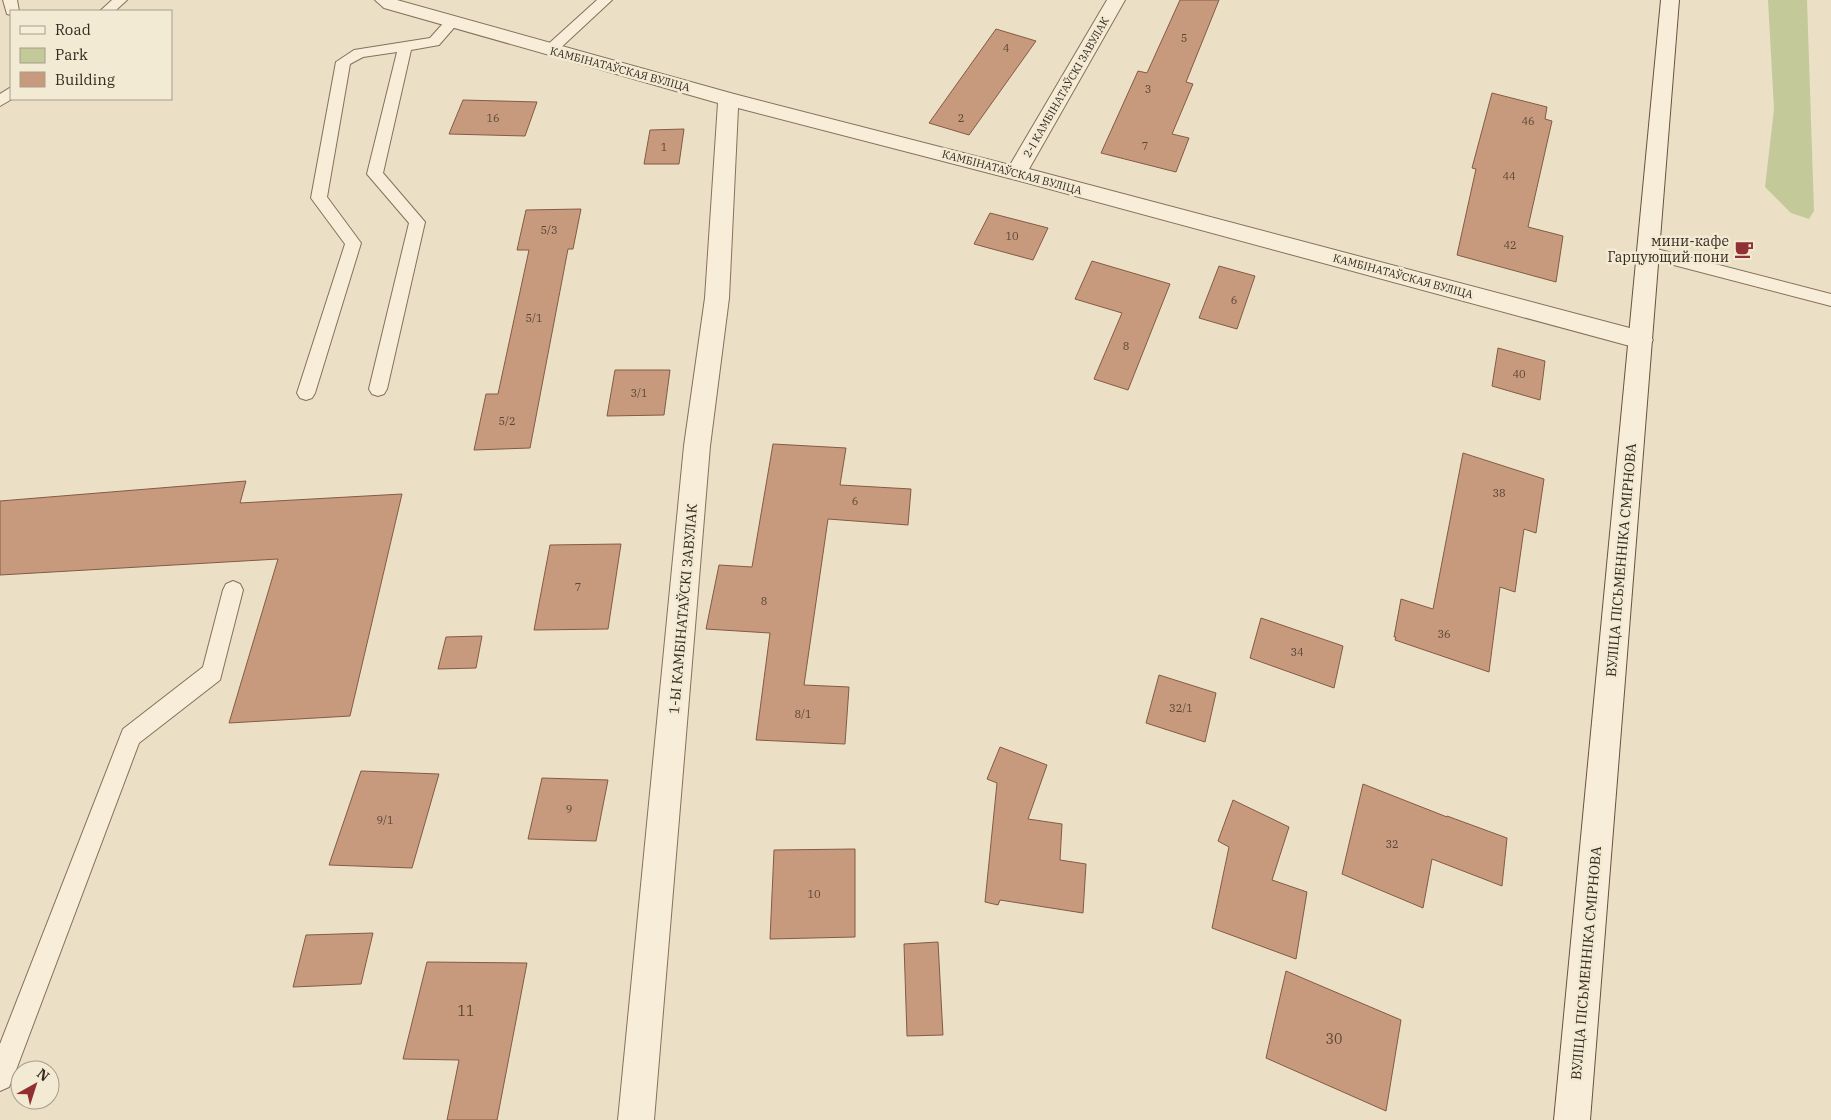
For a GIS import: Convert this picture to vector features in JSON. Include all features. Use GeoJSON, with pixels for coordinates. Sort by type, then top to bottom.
{"type":"FeatureCollection","features":[{"type":"Feature","properties":{"kind":"street","name":"КАМБІНАТАЎСКАЯ ВУЛІЦА"},"geometry":{"type":"LineString","coordinates":[[384,0],[391,4],[452,22],[728,99],[1016,173],[1641,340]]}},
{"type":"Feature","properties":{"kind":"street","name":"2-І КАМБІНАТАЎСКІ ЗАВУЛАК"},"geometry":{"type":"LineString","coordinates":[[1016,173],[1116,0]]}},
{"type":"Feature","properties":{"kind":"street","name":"ВУЛІЦА ПІСЬМЕННІКА СМІРНОВА"},"geometry":{"type":"LineString","coordinates":[[1572,1120],[1670,0]]}},
{"type":"Feature","properties":{"kind":"street","name":"1-Ы КАМБІНАТАЎСКІ ЗАВУЛАК"},"geometry":{"type":"LineString","coordinates":[[636,1120],[697,446],[717,298],[728,99]]}},
{"type":"Feature","properties":{"kind":"lane"},"geometry":{"type":"LineString","coordinates":[[108,10],[120,0]]}},
{"type":"Feature","properties":{"kind":"lane"},"geometry":{"type":"LineString","coordinates":[[550,50],[605,0]]}},
{"type":"Feature","properties":{"kind":"lane"},"geometry":{"type":"LineString","coordinates":[[306,393],[353,243],[319,198],[344,62],[359,53],[434,42],[452,22]]}},
{"type":"Feature","properties":{"kind":"lane"},"geometry":{"type":"LineString","coordinates":[[378,389],[417,222],[375,174],[405,47]]}},
{"type":"Feature","properties":{"kind":"lane"},"geometry":{"type":"LineString","coordinates":[[0,101],[10,93]]}},
{"type":"Feature","properties":{"kind":"lane"},"geometry":{"type":"LineString","coordinates":[[1649,253],[1831,300]]}},
{"type":"Feature","properties":{"kind":"lane"},"geometry":{"type":"LineString","coordinates":[[0,1078],[131,736],[212,673],[233,590]]}},
{"type":"Feature","properties":{"kind":"green space"},"geometry":{"type":"Polygon","coordinates":[[[1768,0],[1807,0],[1814,211],[1809,219],[1791,213],[1765,187],[1774,109],[1768,0]]]}},
{"type":"Feature","properties":{"kind":"building"},"geometry":{"type":"Polygon","coordinates":[[[1180,0],[1219,0],[1186,82],[1193,84],[1172,134],[1189,138],[1176,172],[1101,153],[1138,71],[1147,73],[1180,0]]]}},
{"type":"Feature","properties":{"kind":"building"},"geometry":{"type":"Polygon","coordinates":[[[996,29],[1036,41],[969,135],[929,123],[996,29]]]}},
{"type":"Feature","properties":{"kind":"building"},"geometry":{"type":"Polygon","coordinates":[[[1492,93],[1547,107],[1545,119],[1552,121],[1528,227],[1563,236],[1556,282],[1457,255],[1476,169],[1472,168],[1492,93]]]}},
{"type":"Feature","properties":{"kind":"building"},"geometry":{"type":"Polygon","coordinates":[[[463,100],[537,102],[525,136],[449,134],[463,100]]]}},
{"type":"Feature","properties":{"kind":"building"},"geometry":{"type":"Polygon","coordinates":[[[684,129],[679,164],[644,164],[650,130],[684,129]]]}},
{"type":"Feature","properties":{"kind":"building"},"geometry":{"type":"Polygon","coordinates":[[[581,209],[573,249],[568,249],[530,448],[474,450],[486,394],[498,394],[529,250],[517,250],[526,210],[581,209]]]}},
{"type":"Feature","properties":{"kind":"building"},"geometry":{"type":"Polygon","coordinates":[[[990,213],[1048,228],[1033,260],[974,244],[990,213]]]}},
{"type":"Feature","properties":{"kind":"building"},"geometry":{"type":"Polygon","coordinates":[[[1092,261],[1170,284],[1128,390],[1094,379],[1122,313],[1075,299],[1092,261]]]}},
{"type":"Feature","properties":{"kind":"building"},"geometry":{"type":"Polygon","coordinates":[[[1219,266],[1255,276],[1237,329],[1199,318],[1219,266]]]}},
{"type":"Feature","properties":{"kind":"building"},"geometry":{"type":"Polygon","coordinates":[[[1498,348],[1545,361],[1540,400],[1492,386],[1498,348]]]}},
{"type":"Feature","properties":{"kind":"building"},"geometry":{"type":"Polygon","coordinates":[[[615,370],[670,370],[664,415],[607,416],[615,370]]]}},
{"type":"Feature","properties":{"kind":"building"},"geometry":{"type":"Polygon","coordinates":[[[773,444],[846,448],[840,485],[911,489],[908,525],[828,519],[804,685],[849,687],[845,744],[756,740],[770,633],[706,629],[719,565],[752,567],[773,444]]]}},
{"type":"Feature","properties":{"kind":"building"},"geometry":{"type":"Polygon","coordinates":[[[1463,453],[1544,479],[1536,533],[1524,529],[1515,592],[1500,587],[1489,672],[1395,640],[1396,637],[1394,637],[1401,599],[1433,609],[1463,453]]]}},
{"type":"Feature","properties":{"kind":"building"},"geometry":{"type":"Polygon","coordinates":[[[246,481],[240,503],[402,494],[350,716],[229,723],[278,559],[0,575],[0,501],[246,481]]]}},
{"type":"Feature","properties":{"kind":"building"},"geometry":{"type":"Polygon","coordinates":[[[621,544],[608,629],[534,630],[550,545],[621,544]]]}},
{"type":"Feature","properties":{"kind":"building"},"geometry":{"type":"Polygon","coordinates":[[[1261,618],[1343,646],[1334,688],[1250,658],[1261,618]]]}},
{"type":"Feature","properties":{"kind":"building"},"geometry":{"type":"Polygon","coordinates":[[[482,636],[476,668],[438,669],[446,637],[482,636]]]}},
{"type":"Feature","properties":{"kind":"building"},"geometry":{"type":"Polygon","coordinates":[[[1159,675],[1216,693],[1205,742],[1146,723],[1159,675]]]}},
{"type":"Feature","properties":{"kind":"building"},"geometry":{"type":"Polygon","coordinates":[[[1000,747],[1047,765],[1028,819],[1062,824],[1060,860],[1086,864],[1083,913],[1000,900],[998,905],[985,902],[997,783],[987,779],[1000,747]]]}},
{"type":"Feature","properties":{"kind":"building"},"geometry":{"type":"Polygon","coordinates":[[[361,771],[439,774],[412,868],[329,865],[361,771]]]}},
{"type":"Feature","properties":{"kind":"building"},"geometry":{"type":"Polygon","coordinates":[[[542,778],[608,780],[596,841],[528,839],[542,778]]]}},
{"type":"Feature","properties":{"kind":"building"},"geometry":{"type":"Polygon","coordinates":[[[1363,784],[1507,838],[1502,886],[1432,859],[1423,908],[1342,874],[1363,784]]]}},
{"type":"Feature","properties":{"kind":"building"},"geometry":{"type":"Polygon","coordinates":[[[1233,800],[1289,827],[1272,880],[1307,892],[1296,959],[1212,928],[1229,847],[1218,841],[1233,800]]]}},
{"type":"Feature","properties":{"kind":"building"},"geometry":{"type":"Polygon","coordinates":[[[855,849],[855,937],[770,939],[774,850],[855,849]]]}},
{"type":"Feature","properties":{"kind":"building"},"geometry":{"type":"Polygon","coordinates":[[[373,933],[361,984],[293,987],[306,935],[373,933]]]}},
{"type":"Feature","properties":{"kind":"building"},"geometry":{"type":"Polygon","coordinates":[[[938,942],[943,1035],[907,1036],[904,944],[938,942]]]}},
{"type":"Feature","properties":{"kind":"building"},"geometry":{"type":"Polygon","coordinates":[[[427,962],[527,963],[497,1120],[447,1120],[459,1060],[403,1059],[427,962]]]}},
{"type":"Feature","properties":{"kind":"building"},"geometry":{"type":"Polygon","coordinates":[[[1286,971],[1401,1020],[1386,1111],[1266,1058],[1286,971]]]}},
{"type":"Feature","properties":{"kind":"place","name":"мини-кафе Гарцующий пони"},"geometry":{"type":"Point","coordinates":[1744,249]}}]}
